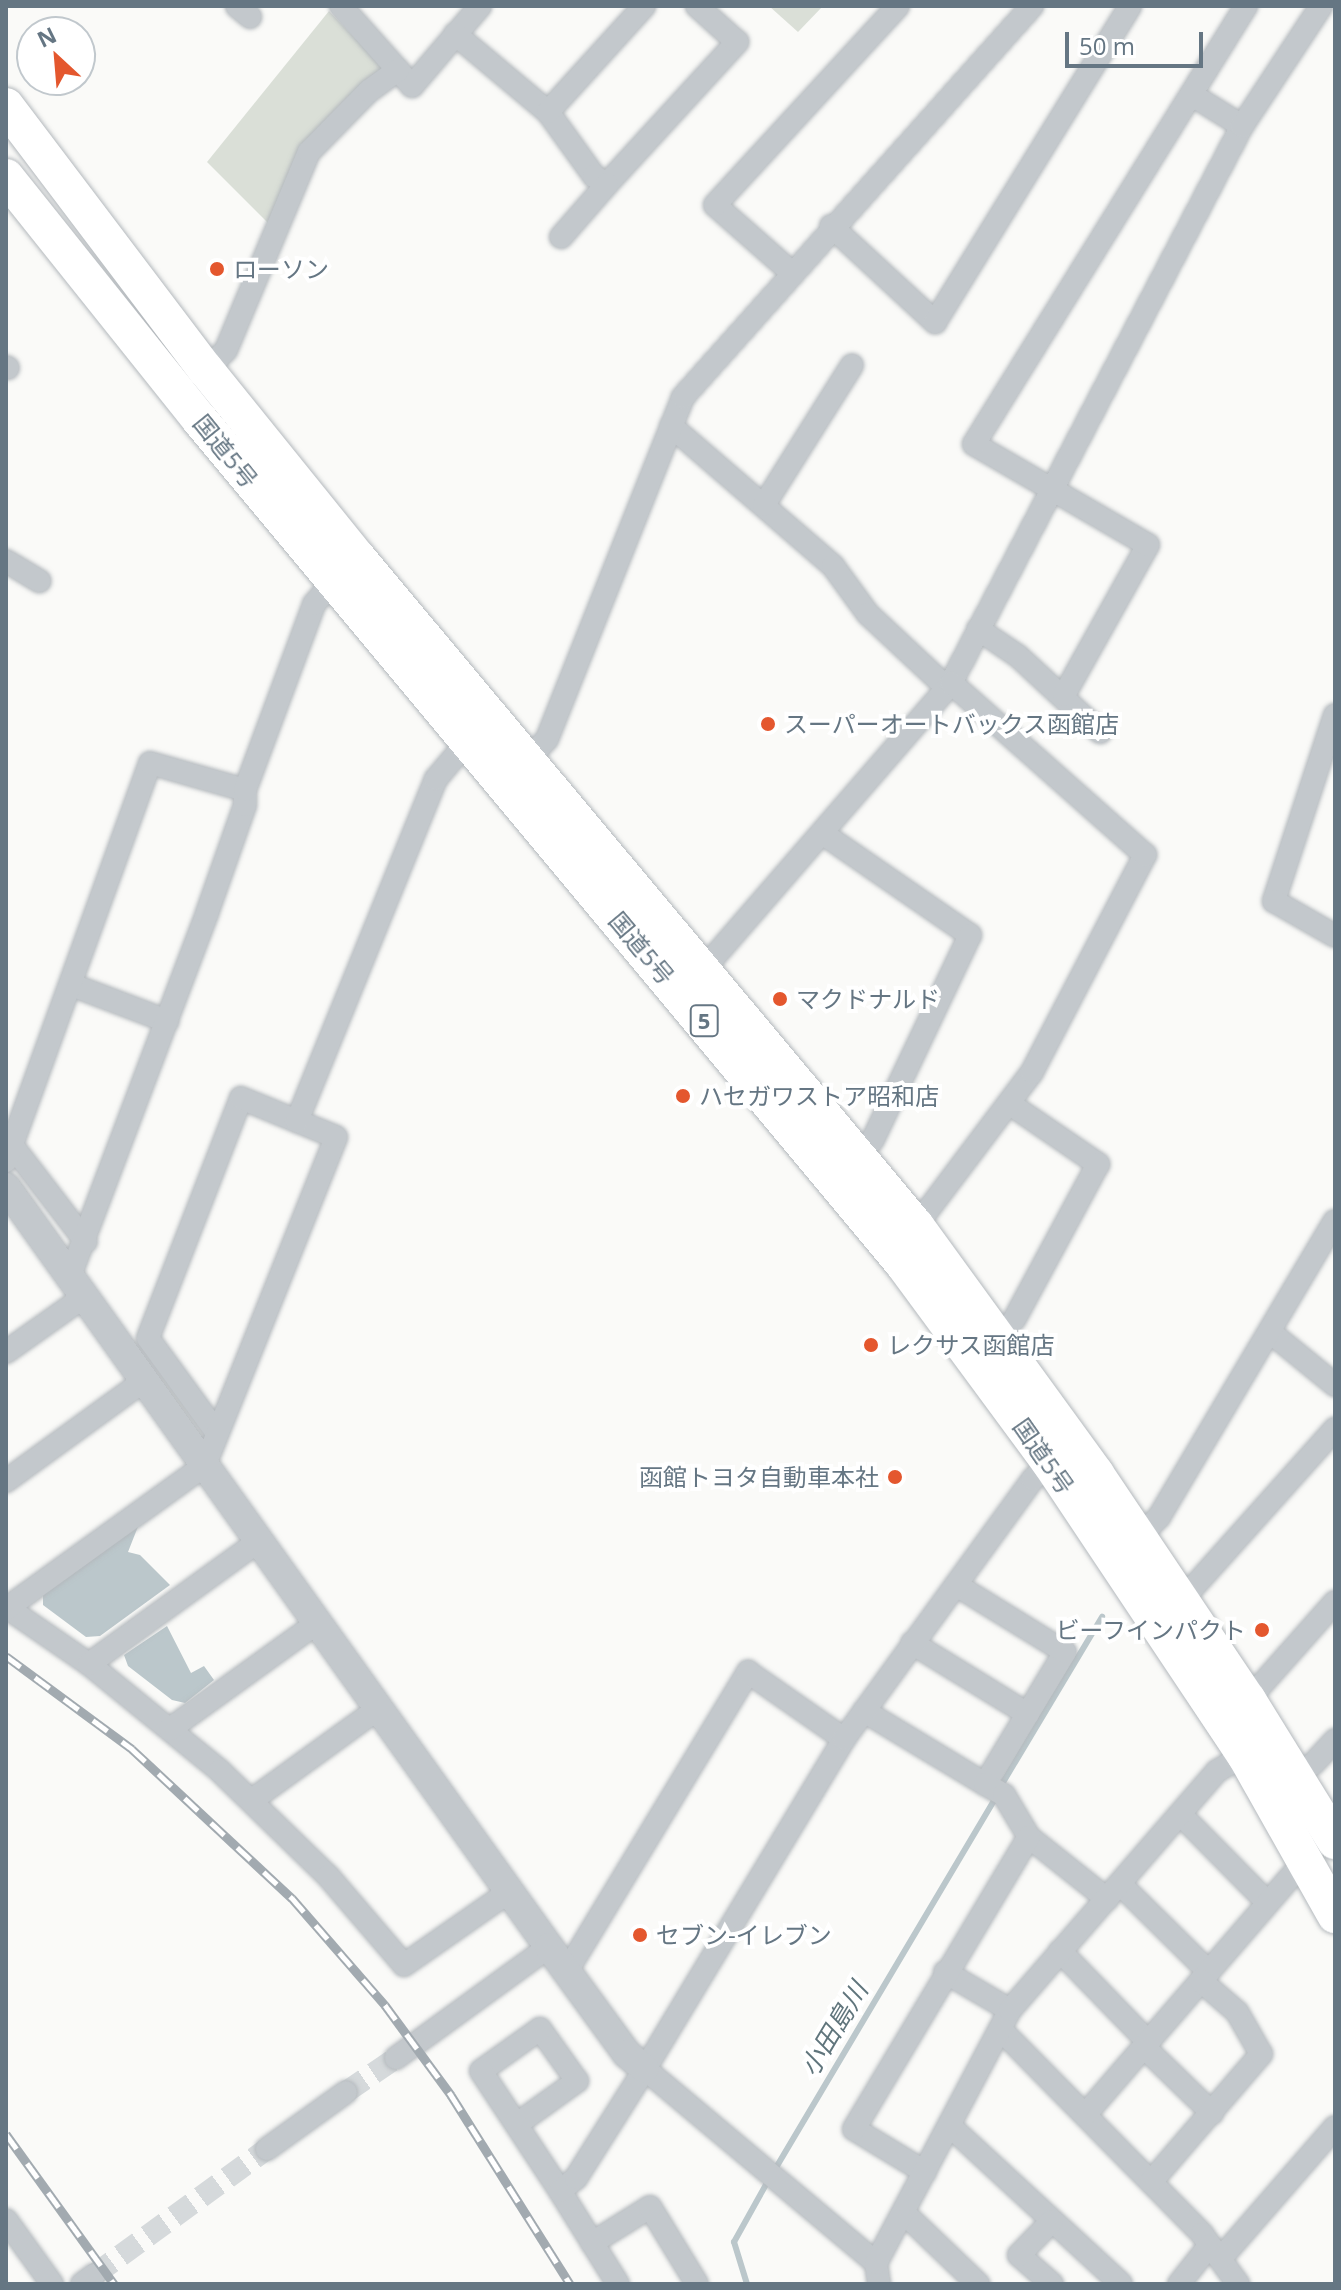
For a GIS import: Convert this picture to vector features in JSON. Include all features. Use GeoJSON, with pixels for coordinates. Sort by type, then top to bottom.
{"type":"FeatureCollection","features":[{"type":"Feature","properties":{"kind":"highway","name":"国道5号"},"geometry":{"type":"LineString","coordinates":[[6,106],[206,370],[467,742],[916,1226],[1127,1549],[1335,1915]]}},
{"type":"Feature","properties":{"kind":"highway","name":"国道5号"},"geometry":{"type":"LineString","coordinates":[[6,159],[10,191],[345,569],[526,761],[904,1265],[1062,1452]]}},
{"type":"Feature","properties":{"kind":"highway","name":"国道5号"},"geometry":{"type":"LineString","coordinates":[[1127,1549],[1181,1601],[1248,1700],[1335,1841]]}},
{"type":"Feature","properties":{"kind":"street"},"geometry":{"type":"LineString","coordinates":[[341,6],[412,86],[480,6]]}},
{"type":"Feature","properties":{"kind":"street"},"geometry":{"type":"LineString","coordinates":[[548,112],[644,6]]}},
{"type":"Feature","properties":{"kind":"street"},"geometry":{"type":"LineString","coordinates":[[561,237],[737,42],[697,6]]}},
{"type":"Feature","properties":{"kind":"street"},"geometry":{"type":"LineString","coordinates":[[791,272],[715,205],[898,6]]}},
{"type":"Feature","properties":{"kind":"street"},"geometry":{"type":"LineString","coordinates":[[526,761],[547,739],[683,397],[831,226],[1032,6]]}},
{"type":"Feature","properties":{"kind":"street"},"geometry":{"type":"LineString","coordinates":[[831,226],[935,322],[1130,6]]}},
{"type":"Feature","properties":{"kind":"street"},"geometry":{"type":"LineString","coordinates":[[1064,695],[1148,545],[1051,492],[974,444],[1246,6]]}},
{"type":"Feature","properties":{"kind":"street"},"geometry":{"type":"LineString","coordinates":[[690,983],[949,686],[1242,126],[1321,6]]}},
{"type":"Feature","properties":{"kind":"street"},"geometry":{"type":"LineString","coordinates":[[455,34],[548,112],[594,176],[607,184]]}},
{"type":"Feature","properties":{"kind":"street"},"geometry":{"type":"LineString","coordinates":[[206,370],[226,350],[309,152],[369,91],[398,70]]}},
{"type":"Feature","properties":{"kind":"street"},"geometry":{"type":"LineString","coordinates":[[1192,95],[1242,126]]}},
{"type":"Feature","properties":{"kind":"street"},"geometry":{"type":"LineString","coordinates":[[10,191],[51,166]]}},
{"type":"Feature","properties":{"kind":"street"},"geometry":{"type":"LineString","coordinates":[[764,505],[852,365]]}},
{"type":"Feature","properties":{"kind":"street"},"geometry":{"type":"LineString","coordinates":[[671,426],[833,566],[868,614],[1145,855],[1064,1019],[1010,1104],[916,1226]]}},
{"type":"Feature","properties":{"kind":"street"},"geometry":{"type":"LineString","coordinates":[[6,561],[39,581]]}},
{"type":"Feature","properties":{"kind":"street"},"geometry":{"type":"LineString","coordinates":[[6,1352],[77,1286],[86,1242],[245,805],[245,790],[314,604],[345,569]]}},
{"type":"Feature","properties":{"kind":"street"},"geometry":{"type":"LineString","coordinates":[[978,629],[1064,695],[1100,732]]}},
{"type":"Feature","properties":{"kind":"street"},"geometry":{"type":"LineString","coordinates":[[1335,715],[1274,901],[1335,936]]}},
{"type":"Feature","properties":{"kind":"street"},"geometry":{"type":"LineString","coordinates":[[297,1121],[436,779],[467,742]]}},
{"type":"Feature","properties":{"kind":"street"},"geometry":{"type":"LineString","coordinates":[[86,1242],[10,1155],[150,763],[245,790]]}},
{"type":"Feature","properties":{"kind":"street"},"geometry":{"type":"LineString","coordinates":[[822,833],[970,935],[872,1141]]}},
{"type":"Feature","properties":{"kind":"street"},"geometry":{"type":"LineString","coordinates":[[72,985],[167,1021]]}},
{"type":"Feature","properties":{"kind":"street"},"geometry":{"type":"LineString","coordinates":[[6,1481],[140,1372],[148,1338],[241,1098],[336,1137],[205,1465],[6,1607],[89,1664],[252,1800],[404,1965],[510,1891]]}},
{"type":"Feature","properties":{"kind":"street"},"geometry":{"type":"LineString","coordinates":[[1010,1104],[1098,1164],[1014,1320]]}},
{"type":"Feature","properties":{"kind":"street"},"geometry":{"type":"LineString","coordinates":[[10,1203],[77,1286],[140,1372],[627,2054],[773,2172],[878,2274],[904,2213],[1005,2020],[1060,1951],[1217,1771],[1245,1755]]}},
{"type":"Feature","properties":{"kind":"street"},"geometry":{"type":"LineString","coordinates":[[1127,1549],[1159,1517],[1270,1332],[1327,1254],[1335,1221]]}},
{"type":"Feature","properties":{"kind":"street"},"geometry":{"type":"LineString","coordinates":[[1270,1332],[1335,1385]]}},
{"type":"Feature","properties":{"kind":"street"},"geometry":{"type":"LineString","coordinates":[[148,1338],[217,1433]]}},
{"type":"Feature","properties":{"kind":"street"},"geometry":{"type":"LineString","coordinates":[[1181,1601],[1335,1429]]}},
{"type":"Feature","properties":{"kind":"street"},"geometry":{"type":"LineString","coordinates":[[560,2191],[576,2178],[645,2069],[844,1739],[956,1585],[1062,1452]]}},
{"type":"Feature","properties":{"kind":"street"},"geometry":{"type":"LineString","coordinates":[[89,1664],[259,1541]]}},
{"type":"Feature","properties":{"kind":"street"},"geometry":{"type":"LineString","coordinates":[[956,1585],[1065,1652],[985,1784]]}},
{"type":"Feature","properties":{"kind":"street"},"geometry":{"type":"LineString","coordinates":[[1248,1700],[1335,1602]]}},
{"type":"Feature","properties":{"kind":"street"},"geometry":{"type":"LineString","coordinates":[[170,1729],[317,1623]]}},
{"type":"Feature","properties":{"kind":"street"},"geometry":{"type":"LineString","coordinates":[[912,1643],[1028,1714]]}},
{"type":"Feature","properties":{"kind":"street"},"geometry":{"type":"LineString","coordinates":[[567,1971],[748,1672],[844,1739]]}},
{"type":"Feature","properties":{"kind":"street"},"geometry":{"type":"LineString","coordinates":[[252,1800],[379,1708]]}},
{"type":"Feature","properties":{"kind":"street"},"geometry":{"type":"LineString","coordinates":[[864,1711],[1004,1795],[1029,1837],[1114,1892],[1205,1976],[1237,2012],[1261,2054],[1151,2182]]}},
{"type":"Feature","properties":{"kind":"street"},"geometry":{"type":"LineString","coordinates":[[1313,1764],[1335,1740]]}},
{"type":"Feature","properties":{"kind":"street"},"geometry":{"type":"LineString","coordinates":[[1180,1814],[1267,1902]]}},
{"type":"Feature","properties":{"kind":"street"},"geometry":{"type":"LineString","coordinates":[[925,2172],[854,2129],[945,1972],[1029,1837]]}},
{"type":"Feature","properties":{"kind":"street"},"geometry":{"type":"LineString","coordinates":[[1085,2115],[1291,1876]]}},
{"type":"Feature","properties":{"kind":"street"},"geometry":{"type":"LineString","coordinates":[[396,2058],[549,1947]]}},
{"type":"Feature","properties":{"kind":"street"},"geometry":{"type":"LineString","coordinates":[[1060,1951],[1212,2113]]}},
{"type":"Feature","properties":{"kind":"street"},"geometry":{"type":"LineString","coordinates":[[945,1972],[1005,2020],[1085,2115],[1216,2252],[1238,2284]]}},
{"type":"Feature","properties":{"kind":"street"},"geometry":{"type":"LineString","coordinates":[[267,2149],[346,2092]]}},
{"type":"Feature","properties":{"kind":"street"},"geometry":{"type":"LineString","coordinates":[[517,2124],[618,2284]]}},
{"type":"Feature","properties":{"kind":"street"},"geometry":{"type":"LineString","coordinates":[[951,2127],[1121,2284]]}},
{"type":"Feature","properties":{"kind":"street"},"geometry":{"type":"LineString","coordinates":[[1179,2284],[1216,2252],[1335,2127]]}},
{"type":"Feature","properties":{"kind":"street"},"geometry":{"type":"LineString","coordinates":[[592,2243],[650,2207],[697,2284]]}},
{"type":"Feature","properties":{"kind":"street"},"geometry":{"type":"LineString","coordinates":[[904,2213],[978,2284]]}},
{"type":"Feature","properties":{"kind":"street"},"geometry":{"type":"LineString","coordinates":[[1052,2221],[1019,2255],[1052,2284]]}},
{"type":"Feature","properties":{"kind":"street"},"geometry":{"type":"LineString","coordinates":[[9,2233],[52,2284]]}},
{"type":"Feature","properties":{"kind":"shaded area"},"geometry":{"type":"Polygon","coordinates":[[[769,6],[823,6],[798,32],[769,6]]]}},
{"type":"Feature","properties":{"kind":"shaded area"},"geometry":{"type":"Polygon","coordinates":[[[329,11],[383,68],[268,223],[207,162],[329,11]]]}},
{"type":"Feature","properties":{"kind":"shaded area"},"geometry":{"type":"Polygon","coordinates":[[[139,1524],[128,1552],[140,1555],[170,1585],[100,1636],[86,1637],[43,1605],[43,1593],[139,1524]]]}},
{"type":"Feature","properties":{"kind":"shaded area"},"geometry":{"type":"Polygon","coordinates":[[[167,1626],[191,1673],[204,1666],[214,1680],[185,1703],[172,1700],[128,1666],[124,1655],[167,1626]]]}},
{"type":"Feature","properties":{"kind":"waterway","name":"小田島川"},"geometry":{"type":"LineString","coordinates":[[1002,1784],[1102,1617]]}},
{"type":"Feature","properties":{"kind":"waterway","name":"小田島川"},"geometry":{"type":"LineString","coordinates":[[774,2171],[995,1799]]}},
{"type":"Feature","properties":{"kind":"waterway","name":"小田島川"},"geometry":{"type":"LineString","coordinates":[[747,2284],[734,2242],[768,2181]]}},
{"type":"Feature","properties":{"kind":"tunnel"},"geometry":{"type":"LineString","coordinates":[[346,2092],[396,2058]]}},
{"type":"Feature","properties":{"kind":"tunnel"},"geometry":{"type":"LineString","coordinates":[[94,2275],[267,2149]]}},
{"type":"Feature","properties":{"kind":"railway"},"geometry":{"type":"LineString","coordinates":[[6,1656],[132,1749],[292,1898],[385,2005],[451,2095],[570,2284]]}},
{"type":"Feature","properties":{"kind":"railway"},"geometry":{"type":"LineString","coordinates":[[6,2134],[114,2284]]}},
{"type":"Feature","properties":{"kind":"place","name":"ローソン"},"geometry":{"type":"Point","coordinates":[217,269]}},
{"type":"Feature","properties":{"kind":"place","name":"スーパーオートバックス函館店"},"geometry":{"type":"Point","coordinates":[768,724]}},
{"type":"Feature","properties":{"kind":"place","name":"マクドナルド"},"geometry":{"type":"Point","coordinates":[780,999]}},
{"type":"Feature","properties":{"kind":"place","name":"ハセガワストア昭和店"},"geometry":{"type":"Point","coordinates":[683,1096]}},
{"type":"Feature","properties":{"kind":"place","name":"レクサス函館店"},"geometry":{"type":"Point","coordinates":[871,1345]}},
{"type":"Feature","properties":{"kind":"place","name":"函館トヨタ自動車本社"},"geometry":{"type":"Point","coordinates":[895,1477]}},
{"type":"Feature","properties":{"kind":"place","name":"ビーフインパクト"},"geometry":{"type":"Point","coordinates":[1262,1630]}},
{"type":"Feature","properties":{"kind":"place","name":"セブン-イレブン"},"geometry":{"type":"Point","coordinates":[640,1935]}}]}
